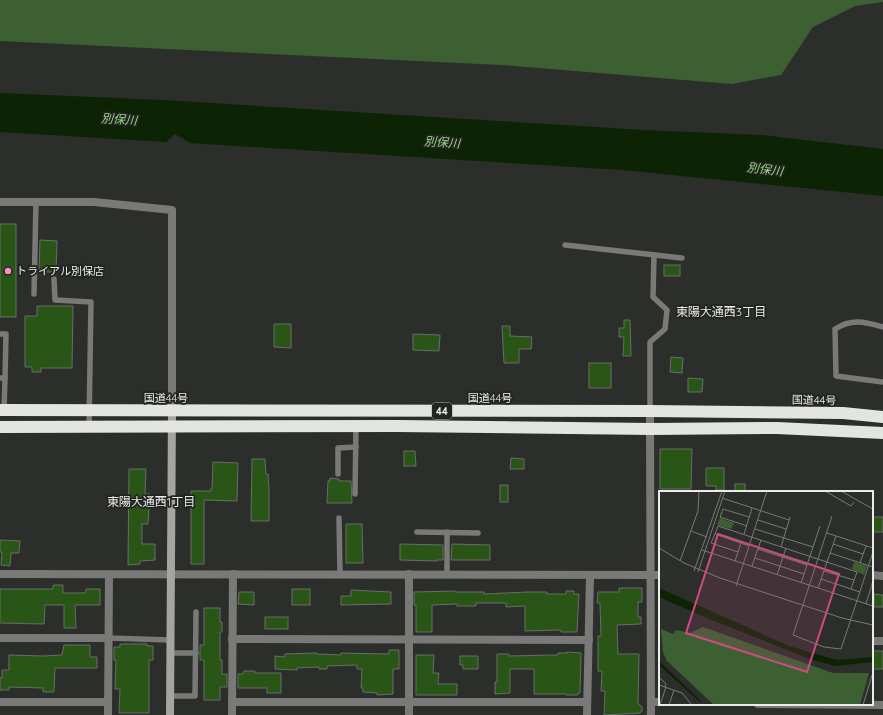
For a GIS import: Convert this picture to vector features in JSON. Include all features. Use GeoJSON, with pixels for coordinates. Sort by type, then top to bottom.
{"type":"FeatureCollection","features":[{"type":"Feature","properties":{"kind":"highway","name":"国道44号"},"geometry":{"type":"LineString","coordinates":[[2,410],[650,411],[843,413],[883,417]]}},
{"type":"Feature","properties":{"kind":"highway","name":"44"},"geometry":{"type":"LineString","coordinates":[[0,427],[356,426],[651,429],[777,428],[883,433]]}},
{"type":"Feature","properties":{"kind":"street"},"geometry":{"type":"LineString","coordinates":[[0,202],[94,202],[172,210],[170,715]]}},
{"type":"Feature","properties":{"kind":"street"},"geometry":{"type":"LineString","coordinates":[[650,411],[651,715]]}},
{"type":"Feature","properties":{"kind":"street"},"geometry":{"type":"LineString","coordinates":[[0,574],[659,575]]}},
{"type":"Feature","properties":{"kind":"street"},"geometry":{"type":"LineString","coordinates":[[232,715],[233,574]]}},
{"type":"Feature","properties":{"kind":"street"},"geometry":{"type":"LineString","coordinates":[[409,574],[409,715]]}},
{"type":"Feature","properties":{"kind":"street"},"geometry":{"type":"LineString","coordinates":[[108,715],[109,575]]}},
{"type":"Feature","properties":{"kind":"street"},"geometry":{"type":"LineString","coordinates":[[587,715],[590,575]]}},
{"type":"Feature","properties":{"kind":"street"},"geometry":{"type":"LineString","coordinates":[[0,638],[108,638]]}},
{"type":"Feature","properties":{"kind":"street"},"geometry":{"type":"LineString","coordinates":[[232,640],[589,640]]}},
{"type":"Feature","properties":{"kind":"street"},"geometry":{"type":"LineString","coordinates":[[0,702],[108,702]]}},
{"type":"Feature","properties":{"kind":"street"},"geometry":{"type":"LineString","coordinates":[[232,702],[588,702]]}},
{"type":"Feature","properties":{"kind":"street"},"geometry":{"type":"LineString","coordinates":[[651,702],[659,702]]}},
{"type":"Feature","properties":{"kind":"street"},"geometry":{"type":"LineString","coordinates":[[820,705],[883,706]]}},
{"type":"Feature","properties":{"kind":"lane"},"geometry":{"type":"LineString","coordinates":[[34,294],[36,201]]}},
{"type":"Feature","properties":{"kind":"lane"},"geometry":{"type":"LineString","coordinates":[[566,245],[682,258]]}},
{"type":"Feature","properties":{"kind":"lane"},"geometry":{"type":"LineString","coordinates":[[650,411],[650,342],[665,329],[667,310],[653,297],[654,255]]}},
{"type":"Feature","properties":{"kind":"lane"},"geometry":{"type":"LineString","coordinates":[[54,279],[55,300],[91,302],[89,427]]}},
{"type":"Feature","properties":{"kind":"lane"},"geometry":{"type":"LineString","coordinates":[[883,327],[863,322],[844,323],[836,329],[836,376],[883,382]]}},
{"type":"Feature","properties":{"kind":"lane"},"geometry":{"type":"LineString","coordinates":[[0,334],[6,334],[2,410]]}},
{"type":"Feature","properties":{"kind":"lane"},"geometry":{"type":"LineString","coordinates":[[355,494],[356,426]]}},
{"type":"Feature","properties":{"kind":"lane"},"geometry":{"type":"LineString","coordinates":[[338,474],[338,448],[356,447]]}},
{"type":"Feature","properties":{"kind":"lane"},"geometry":{"type":"LineString","coordinates":[[339,518],[340,574]]}},
{"type":"Feature","properties":{"kind":"lane"},"geometry":{"type":"LineString","coordinates":[[416,532],[478,533]]}},
{"type":"Feature","properties":{"kind":"lane"},"geometry":{"type":"LineString","coordinates":[[447,532],[447,574]]}},
{"type":"Feature","properties":{"kind":"lane"},"geometry":{"type":"LineString","coordinates":[[170,696],[195,696],[196,612]]}},
{"type":"Feature","properties":{"kind":"lane"},"geometry":{"type":"LineString","coordinates":[[108,638],[170,640]]}},
{"type":"Feature","properties":{"kind":"lane"},"geometry":{"type":"LineString","coordinates":[[170,653],[196,653]]}},
{"type":"Feature","properties":{"kind":"shaded area"},"geometry":{"type":"Polygon","coordinates":[[[0,0],[883,0],[883,2],[855,6],[813,27],[781,75],[732,84],[501,65],[0,41],[0,0]]]}},
{"type":"Feature","properties":{"kind":"water","name":"別保川"},"geometry":{"type":"Polygon","coordinates":[[[0,93],[164,100],[643,130],[761,135],[883,149],[883,196],[622,170],[190,143],[175,134],[166,142],[0,132],[0,93]]]}},
{"type":"Feature","properties":{"kind":"building","name":"トライアル別保店"},"geometry":{"type":"Polygon","coordinates":[[[0,224],[16,224],[16,317],[0,317],[0,224]]]}},
{"type":"Feature","properties":{"kind":"building"},"geometry":{"type":"Polygon","coordinates":[[[40,240],[57,241],[56,272],[39,272],[40,240]]]}},
{"type":"Feature","properties":{"kind":"building"},"geometry":{"type":"Polygon","coordinates":[[[664,265],[680,265],[680,276],[664,276],[664,265]]]}},
{"type":"Feature","properties":{"kind":"building"},"geometry":{"type":"Polygon","coordinates":[[[37,306],[73,306],[72,368],[41,368],[41,372],[32,372],[32,367],[25,367],[25,316],[37,316],[37,306]]]}},
{"type":"Feature","properties":{"kind":"building"},"geometry":{"type":"Polygon","coordinates":[[[624,320],[630,320],[631,356],[623,356],[624,337],[619,337],[619,328],[624,328],[624,320]]]}},
{"type":"Feature","properties":{"kind":"building"},"geometry":{"type":"Polygon","coordinates":[[[274,324],[291,324],[291,348],[274,347],[274,324]]]}},
{"type":"Feature","properties":{"kind":"building"},"geometry":{"type":"Polygon","coordinates":[[[502,326],[510,326],[510,336],[532,337],[531,349],[519,349],[519,363],[504,363],[502,326]]]}},
{"type":"Feature","properties":{"kind":"building"},"geometry":{"type":"Polygon","coordinates":[[[413,334],[440,335],[439,351],[413,350],[413,334]]]}},
{"type":"Feature","properties":{"kind":"building"},"geometry":{"type":"Polygon","coordinates":[[[671,357],[683,358],[682,373],[670,372],[671,357]]]}},
{"type":"Feature","properties":{"kind":"building"},"geometry":{"type":"Polygon","coordinates":[[[589,363],[611,363],[611,388],[589,388],[589,363]]]}},
{"type":"Feature","properties":{"kind":"building"},"geometry":{"type":"Polygon","coordinates":[[[688,378],[703,379],[702,392],[688,392],[688,378]]]}},
{"type":"Feature","properties":{"kind":"building"},"geometry":{"type":"Polygon","coordinates":[[[660,449],[692,449],[691,489],[660,489],[660,449]]]}},
{"type":"Feature","properties":{"kind":"building"},"geometry":{"type":"Polygon","coordinates":[[[404,451],[415,451],[416,466],[404,466],[404,451]]]}},
{"type":"Feature","properties":{"kind":"building"},"geometry":{"type":"Polygon","coordinates":[[[511,458],[524,459],[524,469],[510,469],[511,458]]]}},
{"type":"Feature","properties":{"kind":"building"},"geometry":{"type":"Polygon","coordinates":[[[252,459],[265,459],[269,488],[269,521],[251,521],[252,459]]]}},
{"type":"Feature","properties":{"kind":"building"},"geometry":{"type":"Polygon","coordinates":[[[213,462],[238,463],[237,501],[204,500],[204,564],[191,564],[191,491],[211,491],[213,462]]]}},
{"type":"Feature","properties":{"kind":"building"},"geometry":{"type":"Polygon","coordinates":[[[706,468],[724,468],[724,490],[716,490],[716,486],[706,486],[706,468]]]}},
{"type":"Feature","properties":{"kind":"building"},"geometry":{"type":"Polygon","coordinates":[[[129,469],[146,469],[145,494],[150,494],[148,524],[142,524],[142,544],[155,544],[155,560],[140,561],[140,564],[128,565],[129,469]]]}},
{"type":"Feature","properties":{"kind":"building"},"geometry":{"type":"Polygon","coordinates":[[[330,478],[339,479],[339,481],[351,481],[352,503],[327,503],[328,481],[330,481],[330,478]]]}},
{"type":"Feature","properties":{"kind":"building"},"geometry":{"type":"Polygon","coordinates":[[[735,484],[745,484],[745,491],[735,491],[735,484]]]}},
{"type":"Feature","properties":{"kind":"building"},"geometry":{"type":"Polygon","coordinates":[[[500,485],[508,485],[508,502],[500,502],[500,485]]]}},
{"type":"Feature","properties":{"kind":"building"},"geometry":{"type":"Polygon","coordinates":[[[873,517],[883,517],[883,532],[873,532],[873,517]]]}},
{"type":"Feature","properties":{"kind":"building"},"geometry":{"type":"Polygon","coordinates":[[[346,524],[362,524],[363,563],[346,563],[346,524]]]}},
{"type":"Feature","properties":{"kind":"building"},"geometry":{"type":"Polygon","coordinates":[[[0,540],[20,541],[19,553],[11,553],[10,566],[1,565],[2,552],[0,552],[0,540]]]}},
{"type":"Feature","properties":{"kind":"building"},"geometry":{"type":"Polygon","coordinates":[[[400,544],[443,545],[443,560],[400,560],[400,544]]]}},
{"type":"Feature","properties":{"kind":"building"},"geometry":{"type":"Polygon","coordinates":[[[452,544],[490,545],[490,560],[451,560],[452,544]]]}},
{"type":"Feature","properties":{"kind":"building"},"geometry":{"type":"Polygon","coordinates":[[[53,585],[63,585],[63,593],[85,593],[86,589],[100,589],[100,605],[75,605],[76,628],[64,628],[64,605],[45,605],[44,624],[0,623],[0,589],[53,589],[53,585]]]}},
{"type":"Feature","properties":{"kind":"building"},"geometry":{"type":"Polygon","coordinates":[[[619,588],[642,588],[642,602],[638,602],[638,617],[641,617],[641,624],[617,625],[618,654],[639,654],[638,703],[642,707],[642,711],[640,713],[604,715],[605,691],[601,691],[602,671],[598,671],[598,636],[601,636],[600,603],[597,603],[598,592],[619,592],[619,588]]]}},
{"type":"Feature","properties":{"kind":"building"},"geometry":{"type":"Polygon","coordinates":[[[292,589],[310,589],[310,605],[292,605],[292,589]]]}},
{"type":"Feature","properties":{"kind":"building"},"geometry":{"type":"Polygon","coordinates":[[[351,590],[391,592],[391,604],[341,605],[341,596],[351,596],[351,590]]]}},
{"type":"Feature","properties":{"kind":"building"},"geometry":{"type":"Polygon","coordinates":[[[566,591],[574,591],[574,594],[579,594],[577,632],[561,632],[561,630],[525,631],[525,606],[506,607],[506,603],[476,603],[476,606],[457,606],[457,604],[432,605],[432,632],[416,632],[416,605],[414,605],[414,592],[484,592],[484,594],[547,592],[547,594],[566,594],[566,591]]]}},
{"type":"Feature","properties":{"kind":"building"},"geometry":{"type":"Polygon","coordinates":[[[239,592],[254,592],[254,605],[238,604],[239,592]]]}},
{"type":"Feature","properties":{"kind":"building"},"geometry":{"type":"Polygon","coordinates":[[[874,594],[883,595],[883,607],[874,607],[874,594]]]}},
{"type":"Feature","properties":{"kind":"building"},"geometry":{"type":"Polygon","coordinates":[[[204,608],[220,608],[222,632],[220,632],[220,660],[222,660],[222,674],[227,674],[227,687],[220,687],[220,700],[204,700],[204,660],[200,660],[200,645],[204,645],[204,608]]]}},
{"type":"Feature","properties":{"kind":"building"},"geometry":{"type":"Polygon","coordinates":[[[265,617],[288,617],[288,629],[265,629],[265,617]]]}},
{"type":"Feature","properties":{"kind":"building"},"geometry":{"type":"Polygon","coordinates":[[[120,644],[147,644],[147,646],[153,646],[153,660],[149,660],[149,713],[119,713],[120,689],[115,689],[116,660],[114,660],[114,647],[120,647],[120,644]]]}},
{"type":"Feature","properties":{"kind":"building"},"geometry":{"type":"Polygon","coordinates":[[[64,645],[90,645],[90,657],[97,657],[97,668],[55,668],[54,692],[43,692],[43,688],[9,687],[9,690],[0,690],[2,670],[9,670],[9,655],[62,655],[64,645]]]}},
{"type":"Feature","properties":{"kind":"building"},"geometry":{"type":"Polygon","coordinates":[[[389,650],[399,650],[399,669],[393,669],[393,694],[377,695],[377,693],[363,692],[363,688],[361,688],[362,669],[357,669],[357,665],[327,666],[327,669],[319,669],[319,667],[297,668],[297,670],[275,669],[275,656],[285,657],[285,654],[389,654],[389,650]]]}},
{"type":"Feature","properties":{"kind":"building"},"geometry":{"type":"Polygon","coordinates":[[[873,651],[883,651],[883,669],[873,669],[873,651]]]}},
{"type":"Feature","properties":{"kind":"building"},"geometry":{"type":"Polygon","coordinates":[[[558,653],[581,653],[580,693],[578,693],[578,695],[534,694],[534,669],[510,669],[510,693],[495,694],[495,682],[497,682],[497,654],[509,654],[509,656],[558,655],[558,653]]]}},
{"type":"Feature","properties":{"kind":"building"},"geometry":{"type":"Polygon","coordinates":[[[416,655],[434,655],[433,673],[439,673],[438,684],[457,684],[457,695],[416,695],[416,655]]]}},
{"type":"Feature","properties":{"kind":"building"},"geometry":{"type":"Polygon","coordinates":[[[460,656],[478,656],[478,669],[463,669],[463,665],[460,665],[460,656]]]}},
{"type":"Feature","properties":{"kind":"building"},"geometry":{"type":"Polygon","coordinates":[[[244,671],[255,671],[255,673],[281,673],[281,693],[267,693],[267,688],[238,688],[238,674],[243,674],[244,671]]]}},
{"type":"Feature","properties":{"kind":"place","name":"トライアル別保店"},"geometry":{"type":"Point","coordinates":[8,271]}},
{"type":"Feature","properties":{"kind":"district","name":"東陽大通西3丁目"},"geometry":{"type":"Point","coordinates":[721,311]}},
{"type":"Feature","properties":{"kind":"district","name":"東陽大通西1丁目"},"geometry":{"type":"Point","coordinates":[151,501]}}]}
